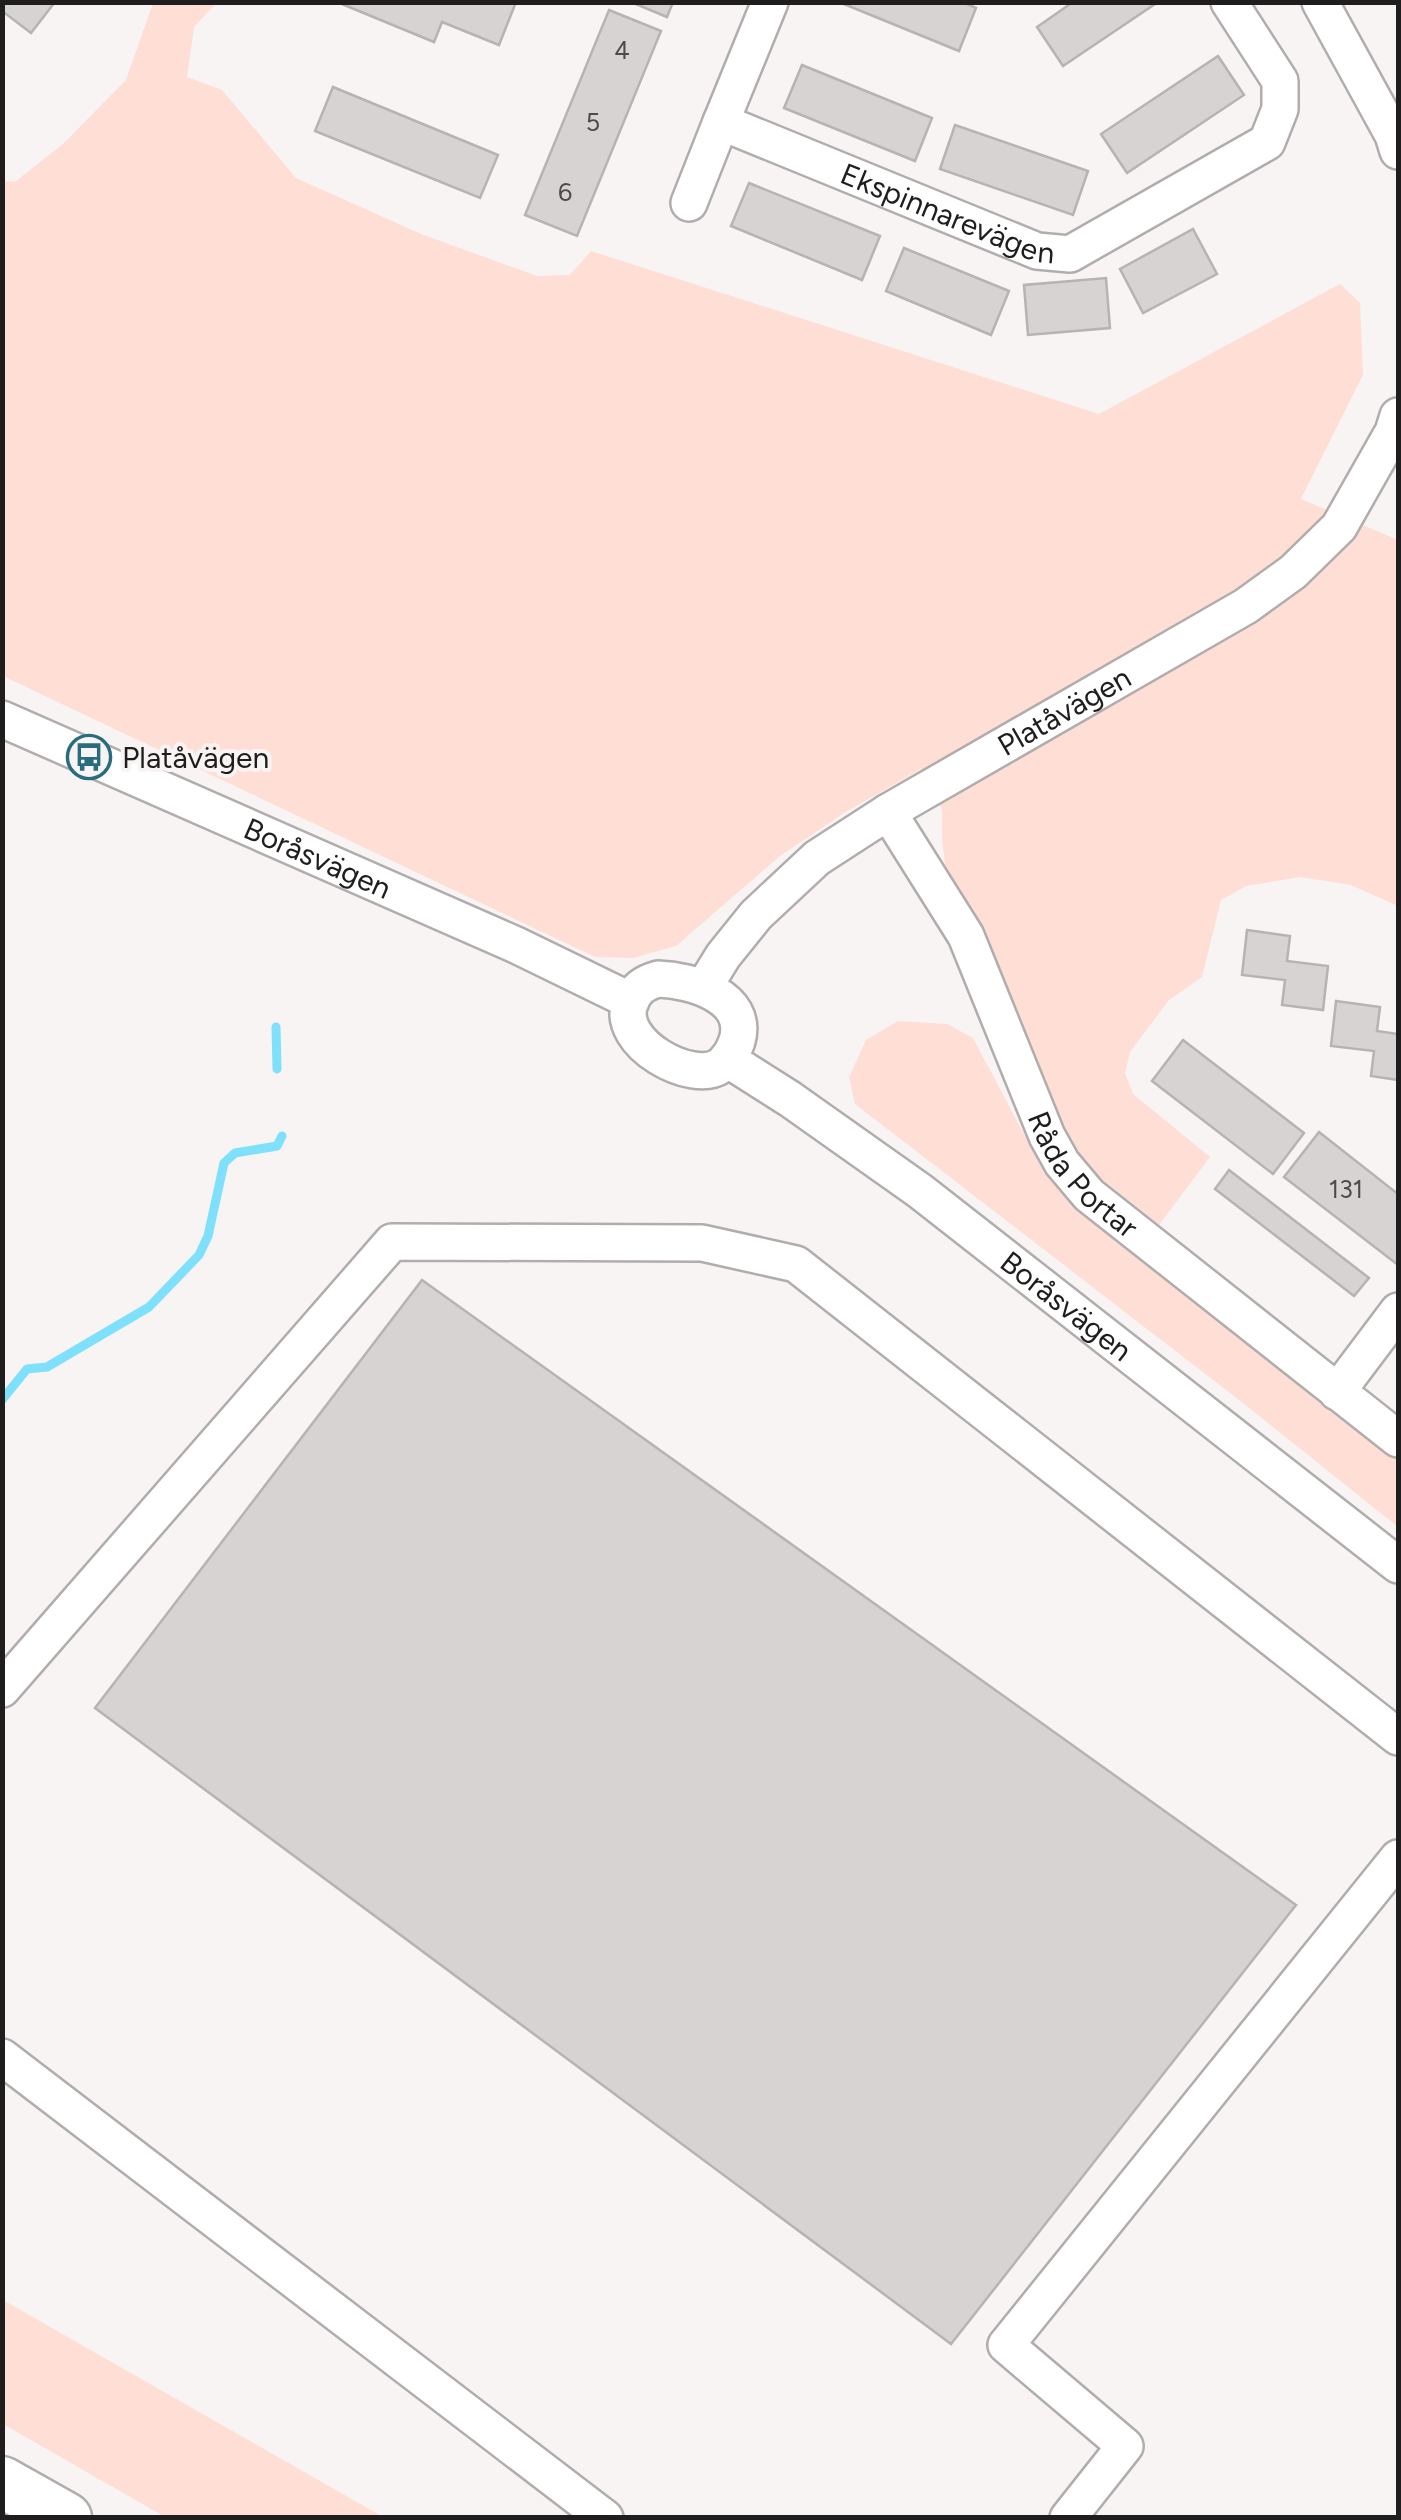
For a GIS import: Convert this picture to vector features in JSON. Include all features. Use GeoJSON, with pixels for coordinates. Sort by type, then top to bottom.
{"type":"FeatureCollection","features":[{"type":"Feature","properties":{"kind":"highway"},"geometry":{"type":"LineString","coordinates":[[2,2482],[66,2518]]}},
{"type":"Feature","properties":{"kind":"street"},"geometry":{"type":"LineString","coordinates":[[689,203],[770,2]]}},
{"type":"Feature","properties":{"kind":"street","name":"Ekspinnarevägen"},"geometry":{"type":"LineString","coordinates":[[722,122],[1037,251],[1070,254],[1266,142],[1280,109],[1280,80],[1229,2]]}},
{"type":"Feature","properties":{"kind":"street"},"geometry":{"type":"LineString","coordinates":[[1320,2],[1398,151]]}},
{"type":"Feature","properties":{"kind":"street","name":"Platåvägen"},"geometry":{"type":"LineString","coordinates":[[704,986],[756,916],[817,858],[888,812],[1246,606],[1293,572],[1339,526],[1397,427]]}},
{"type":"Feature","properties":{"kind":"street","name":"Boråsvägen"},"geometry":{"type":"LineString","coordinates":[[2,719],[516,945],[631,1001]]}},
{"type":"Feature","properties":{"kind":"street","name":"Råda Portar"},"geometry":{"type":"LineString","coordinates":[[888,812],[966,936],[1047,1136],[1075,1181],[1398,1439]]}},
{"type":"Feature","properties":{"kind":"street"},"geometry":{"type":"LineString","coordinates":[[658,979],[704,986],[734,1010],[738,1037],[728,1059],[718,1068],[683,1068],[640,1044],[627,1018],[631,1001],[644,983],[658,979]]}},
{"type":"Feature","properties":{"kind":"street","name":"Boråsvägen"},"geometry":{"type":"LineString","coordinates":[[728,1059],[920,1190],[1398,1564]]}},
{"type":"Feature","properties":{"kind":"street"},"geometry":{"type":"LineString","coordinates":[[2,1689],[392,1242],[702,1243],[796,1264],[1398,1737]]}},
{"type":"Feature","properties":{"kind":"street"},"geometry":{"type":"LineString","coordinates":[[1337,1392],[1398,1312]]}},
{"type":"Feature","properties":{"kind":"street"},"geometry":{"type":"LineString","coordinates":[[1068,2518],[1125,2446],[1006,2345],[1398,1858]]}},
{"type":"Feature","properties":{"kind":"street"},"geometry":{"type":"LineString","coordinates":[[2,2057],[605,2518]]}},
{"type":"Feature","properties":{"kind":"shaded area"},"geometry":{"type":"Polygon","coordinates":[[[153,3],[216,3],[194,27],[187,77],[222,90],[296,178],[421,234],[537,276],[570,275],[591,251],[1099,414],[1340,284],[1360,303],[1363,375],[1301,499],[1398,540],[1398,906],[1351,885],[1300,877],[1246,886],[1221,900],[1202,977],[1169,1000],[1130,1052],[1125,1073],[1133,1094],[1210,1157],[1159,1225],[1093,1172],[1069,1144],[947,877],[942,809],[921,769],[780,856],[676,946],[633,958],[595,957],[3,676],[2,182],[16,181],[64,143],[126,80],[153,3]]]}},
{"type":"Feature","properties":{"kind":"shaded area"},"geometry":{"type":"Polygon","coordinates":[[[898,1021],[947,1024],[973,1038],[1041,1166],[1072,1202],[1398,1455],[1398,1527],[855,1104],[849,1077],[866,1040],[898,1021]]]}},
{"type":"Feature","properties":{"kind":"shaded area"},"geometry":{"type":"Polygon","coordinates":[[[3,2300],[383,2517],[165,2517],[3,2424],[3,2300]]]}},
{"type":"Feature","properties":{"kind":"building"},"geometry":{"type":"Polygon","coordinates":[[[2,2],[55,2],[31,33],[2,11],[2,2]]]}},
{"type":"Feature","properties":{"kind":"building"},"geometry":{"type":"Polygon","coordinates":[[[337,2],[516,2],[499,45],[442,22],[434,42],[337,2]]]}},
{"type":"Feature","properties":{"kind":"building"},"geometry":{"type":"Polygon","coordinates":[[[631,2],[673,2],[667,17],[631,2]]]}},
{"type":"Feature","properties":{"kind":"building"},"geometry":{"type":"Polygon","coordinates":[[[839,2],[963,2],[976,8],[959,51],[839,2]]]}},
{"type":"Feature","properties":{"kind":"building"},"geometry":{"type":"Polygon","coordinates":[[[1073,2],[1158,2],[1063,66],[1037,27],[1073,2]]]}},
{"type":"Feature","properties":{"kind":"building"},"geometry":{"type":"Polygon","coordinates":[[[609,10],[661,31],[577,236],[525,215],[609,10]]]}},
{"type":"Feature","properties":{"kind":"building"},"geometry":{"type":"Polygon","coordinates":[[[1218,56],[1244,95],[1127,173],[1101,134],[1218,56]]]}},
{"type":"Feature","properties":{"kind":"building"},"geometry":{"type":"Polygon","coordinates":[[[802,65],[932,118],[915,161],[784,108],[802,65]]]}},
{"type":"Feature","properties":{"kind":"building"},"geometry":{"type":"Polygon","coordinates":[[[333,87],[498,155],[480,198],[315,131],[333,87]]]}},
{"type":"Feature","properties":{"kind":"building"},"geometry":{"type":"Polygon","coordinates":[[[955,125],[1088,171],[1073,215],[940,169],[955,125]]]}},
{"type":"Feature","properties":{"kind":"building"},"geometry":{"type":"Polygon","coordinates":[[[749,183],[880,236],[862,280],[731,226],[749,183]]]}},
{"type":"Feature","properties":{"kind":"building"},"geometry":{"type":"Polygon","coordinates":[[[1193,229],[1217,274],[1143,313],[1120,269],[1193,229]]]}},
{"type":"Feature","properties":{"kind":"building"},"geometry":{"type":"Polygon","coordinates":[[[904,248],[1009,291],[991,335],[886,291],[904,248]]]}},
{"type":"Feature","properties":{"kind":"building"},"geometry":{"type":"Polygon","coordinates":[[[1106,278],[1110,328],[1028,335],[1024,285],[1106,278]]]}},
{"type":"Feature","properties":{"kind":"building"},"geometry":{"type":"Polygon","coordinates":[[[1247,930],[1290,936],[1287,961],[1328,966],[1323,1010],[1282,1005],[1285,980],[1242,975],[1247,930]]]}},
{"type":"Feature","properties":{"kind":"building"},"geometry":{"type":"Polygon","coordinates":[[[1336,1001],[1380,1007],[1377,1031],[1398,1034],[1398,1080],[1371,1076],[1374,1051],[1331,1046],[1336,1001]]]}},
{"type":"Feature","properties":{"kind":"building"},"geometry":{"type":"Polygon","coordinates":[[[1183,1040],[1304,1133],[1273,1174],[1152,1081],[1183,1040]]]}},
{"type":"Feature","properties":{"kind":"building"},"geometry":{"type":"Polygon","coordinates":[[[1319,1132],[1398,1194],[1398,1265],[1284,1177],[1319,1132]]]}},
{"type":"Feature","properties":{"kind":"building"},"geometry":{"type":"Polygon","coordinates":[[[1229,1170],[1369,1278],[1354,1296],[1215,1189],[1229,1170]]]}},
{"type":"Feature","properties":{"kind":"building"},"geometry":{"type":"Polygon","coordinates":[[[422,1280],[1296,1905],[951,2344],[95,1708],[422,1280]]]}},
{"type":"Feature","properties":{"kind":"waterway"},"geometry":{"type":"LineString","coordinates":[[276,1027],[277,1069]]}},
{"type":"Feature","properties":{"kind":"waterway"},"geometry":{"type":"LineString","coordinates":[[2,1400],[27,1369],[47,1367],[149,1307],[199,1255],[208,1236],[224,1163],[235,1153],[277,1146],[282,1136]]}},
{"type":"Feature","properties":{"kind":"place","name":"Platåvägen"},"geometry":{"type":"Point","coordinates":[89,757]}}]}
